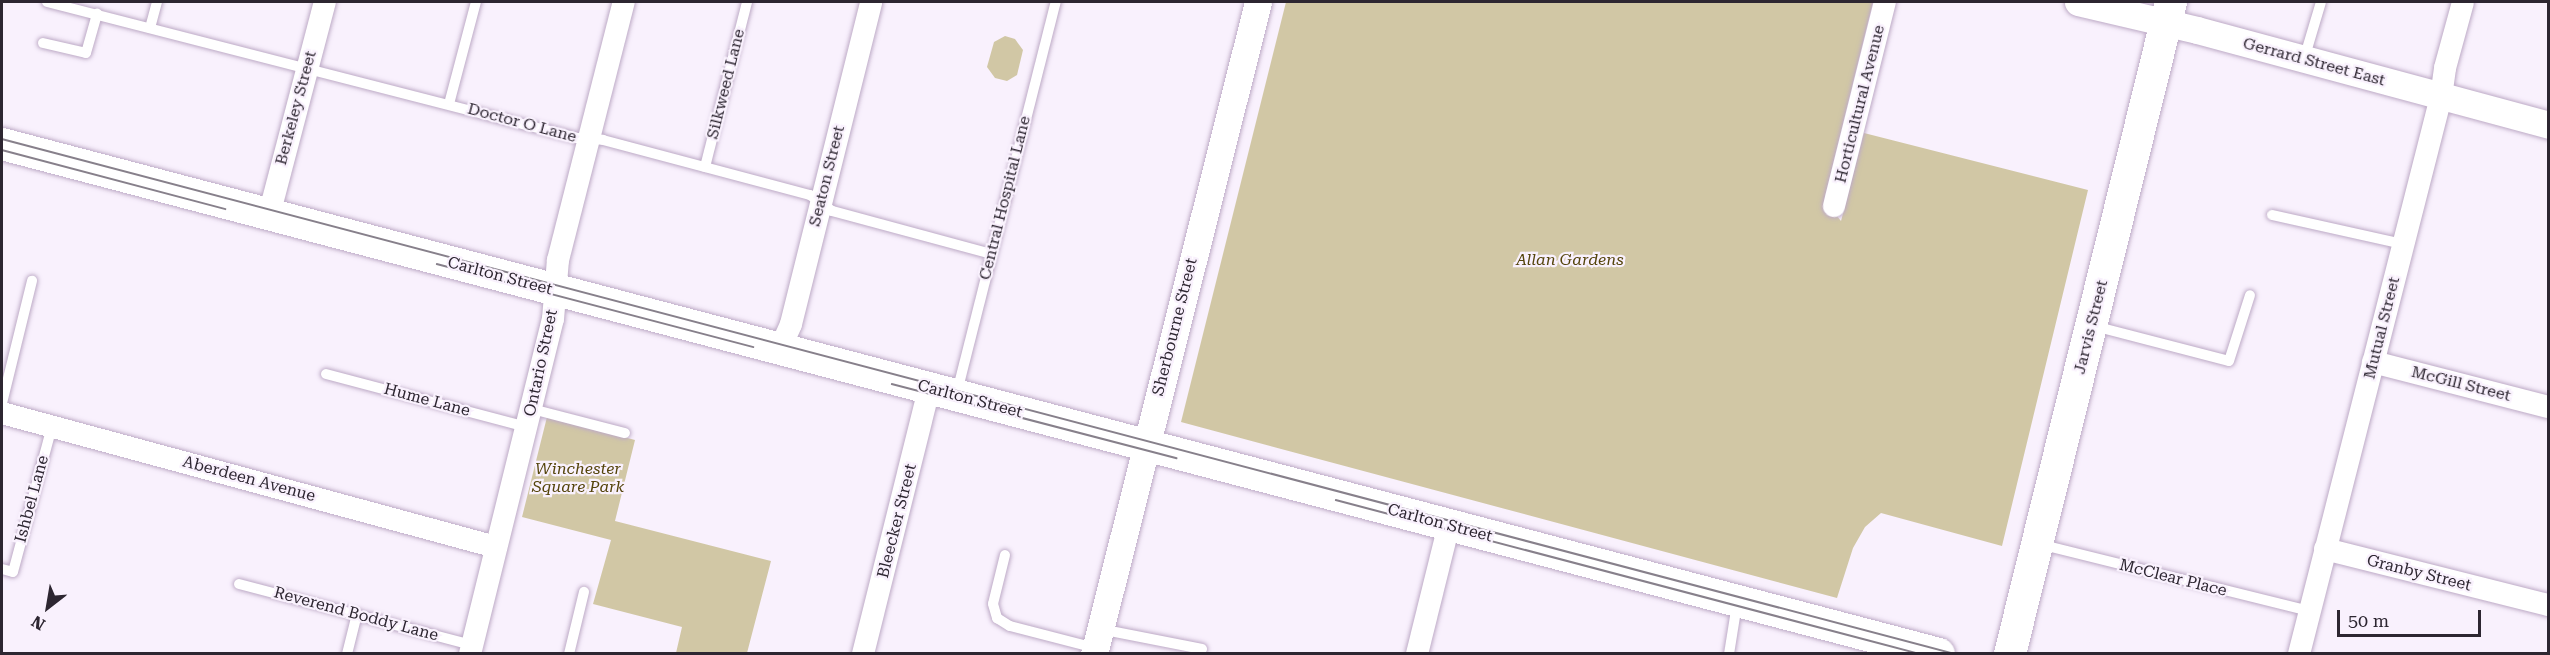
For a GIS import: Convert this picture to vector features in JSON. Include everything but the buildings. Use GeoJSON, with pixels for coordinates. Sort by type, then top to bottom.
{"type":"FeatureCollection","features":[{"type":"Feature","properties":{"kind":"main road","name":"Jarvis Street"},"geometry":{"type":"LineString","coordinates":[[2010,654],[2169,12]]}},
{"type":"Feature","properties":{"kind":"main road","name":"Carlton Street"},"geometry":{"type":"LineString","coordinates":[[2,144],[1939,654]]}},
{"type":"Feature","properties":{"kind":"street","name":"Berkeley Street"},"geometry":{"type":"LineString","coordinates":[[269,215],[324,2]]}},
{"type":"Feature","properties":{"kind":"street","name":"Ontario Street"},"geometry":{"type":"LineString","coordinates":[[471,649],[553,319],[558,260],[624,2]]}},
{"type":"Feature","properties":{"kind":"street","name":"Seaton Street"},"geometry":{"type":"LineString","coordinates":[[780,349],[791,324],[871,2]]}},
{"type":"Feature","properties":{"kind":"street","name":"Sherbourne Street"},"geometry":{"type":"LineString","coordinates":[[1096,644],[1258,2]]}},
{"type":"Feature","properties":{"kind":"street","name":"Horticultural Avenue"},"geometry":{"type":"LineString","coordinates":[[1834,206],[1885,2]]}},
{"type":"Feature","properties":{"kind":"street","name":"Gerrard Street East"},"geometry":{"type":"LineString","coordinates":[[2078,2],[2169,12],[2304,59],[2548,125]]}},
{"type":"Feature","properties":{"kind":"street","name":"Mutual Street"},"geometry":{"type":"LineString","coordinates":[[2299,654],[2441,97],[2445,68],[2463,2]]}},
{"type":"Feature","properties":{"kind":"street","name":"McGill Street"},"geometry":{"type":"LineString","coordinates":[[2373,362],[2548,406]]}},
{"type":"Feature","properties":{"kind":"street","name":"Bleecker Street"},"geometry":{"type":"LineString","coordinates":[[863,654],[943,392]]}},
{"type":"Feature","properties":{"kind":"street","name":"Aberdeen Avenue"},"geometry":{"type":"LineString","coordinates":[[2,413],[496,547]]}},
{"type":"Feature","properties":{"kind":"street"},"geometry":{"type":"LineString","coordinates":[[1417,654],[1449,525]]}},
{"type":"Feature","properties":{"kind":"street","name":"Granby Street"},"geometry":{"type":"LineString","coordinates":[[2325,549],[2548,605]]}},
{"type":"Feature","properties":{"kind":"lane","name":"Doctor O Lane"},"geometry":{"type":"LineString","coordinates":[[47,2],[306,70],[449,104],[577,138],[705,167],[810,195],[832,211],[991,254]]}},
{"type":"Feature","properties":{"kind":"lane"},"geometry":{"type":"LineString","coordinates":[[150,28],[157,2]]}},
{"type":"Feature","properties":{"kind":"lane"},"geometry":{"type":"LineString","coordinates":[[449,104],[476,2]]}},
{"type":"Feature","properties":{"kind":"lane","name":"Silkweed Lane"},"geometry":{"type":"LineString","coordinates":[[705,167],[747,2]]}},
{"type":"Feature","properties":{"kind":"lane","name":"Central Hospital Lane"},"geometry":{"type":"LineString","coordinates":[[943,392],[991,254],[1056,2]]}},
{"type":"Feature","properties":{"kind":"lane"},"geometry":{"type":"LineString","coordinates":[[2304,59],[2321,2]]}},
{"type":"Feature","properties":{"kind":"lane"},"geometry":{"type":"LineString","coordinates":[[43,43],[86,53],[97,14]]}},
{"type":"Feature","properties":{"kind":"lane"},"geometry":{"type":"LineString","coordinates":[[2272,215],[2403,244]]}},
{"type":"Feature","properties":{"kind":"lane"},"geometry":{"type":"LineString","coordinates":[[2,403],[32,281]]}},
{"type":"Feature","properties":{"kind":"lane"},"geometry":{"type":"LineString","coordinates":[[2091,325],[2229,361],[2250,295]]}},
{"type":"Feature","properties":{"kind":"lane","name":"Hume Lane"},"geometry":{"type":"LineString","coordinates":[[326,374],[530,418],[625,433]]}},
{"type":"Feature","properties":{"kind":"lane","name":"Ishbel Lane"},"geometry":{"type":"LineString","coordinates":[[7,571],[52,426]]}},
{"type":"Feature","properties":{"kind":"lane","name":"McClear Place"},"geometry":{"type":"LineString","coordinates":[[2037,544],[2310,611]]}},
{"type":"Feature","properties":{"kind":"lane"},"geometry":{"type":"LineString","coordinates":[[1005,555],[993,604],[997,618],[1010,626],[1096,644],[1203,649]]}},
{"type":"Feature","properties":{"kind":"lane","name":"Reverend Boddy Lane"},"geometry":{"type":"LineString","coordinates":[[239,584],[357,614],[471,649]]}},
{"type":"Feature","properties":{"kind":"lane"},"geometry":{"type":"LineString","coordinates":[[569,654],[584,592]]}},
{"type":"Feature","properties":{"kind":"lane"},"geometry":{"type":"LineString","coordinates":[[1729,654],[1737,602]]}},
{"type":"Feature","properties":{"kind":"lane"},"geometry":{"type":"LineString","coordinates":[[347,654],[357,614]]}},
{"type":"Feature","properties":{"kind":"green space","name":"Allan Gardens"},"geometry":{"type":"Polygon","coordinates":[[[1286,2],[1873,2],[1824,200],[1841,221],[1864,133],[2088,190],[2002,546],[1881,513],[1865,527],[1853,548],[1837,598],[1181,422],[1286,2]]]}},
{"type":"Feature","properties":{"kind":"green space"},"geometry":{"type":"Polygon","coordinates":[[[1005,36],[1015,39],[1023,50],[1017,75],[1007,81],[995,78],[987,67],[994,42],[1005,36]]]}},
{"type":"Feature","properties":{"kind":"green space","name":"Winchester Square Park"},"geometry":{"type":"Polygon","coordinates":[[[547,417],[635,440],[615,521],[771,561],[747,653],[676,653],[682,627],[593,604],[611,540],[522,517],[547,417]]]}},
{"type":"Feature","properties":{"kind":"tram line"},"geometry":{"type":"LineString","coordinates":[[2,139],[1956,654]]}},
{"type":"Feature","properties":{"kind":"tram line"},"geometry":{"type":"LineString","coordinates":[[2,150],[225,209]]}},
{"type":"Feature","properties":{"kind":"tram line"},"geometry":{"type":"LineString","coordinates":[[437,264],[753,347]]}},
{"type":"Feature","properties":{"kind":"tram line"},"geometry":{"type":"LineString","coordinates":[[892,384],[1177,458]]}},
{"type":"Feature","properties":{"kind":"tram line"},"geometry":{"type":"LineString","coordinates":[[1336,500],[1920,654]]}}]}
